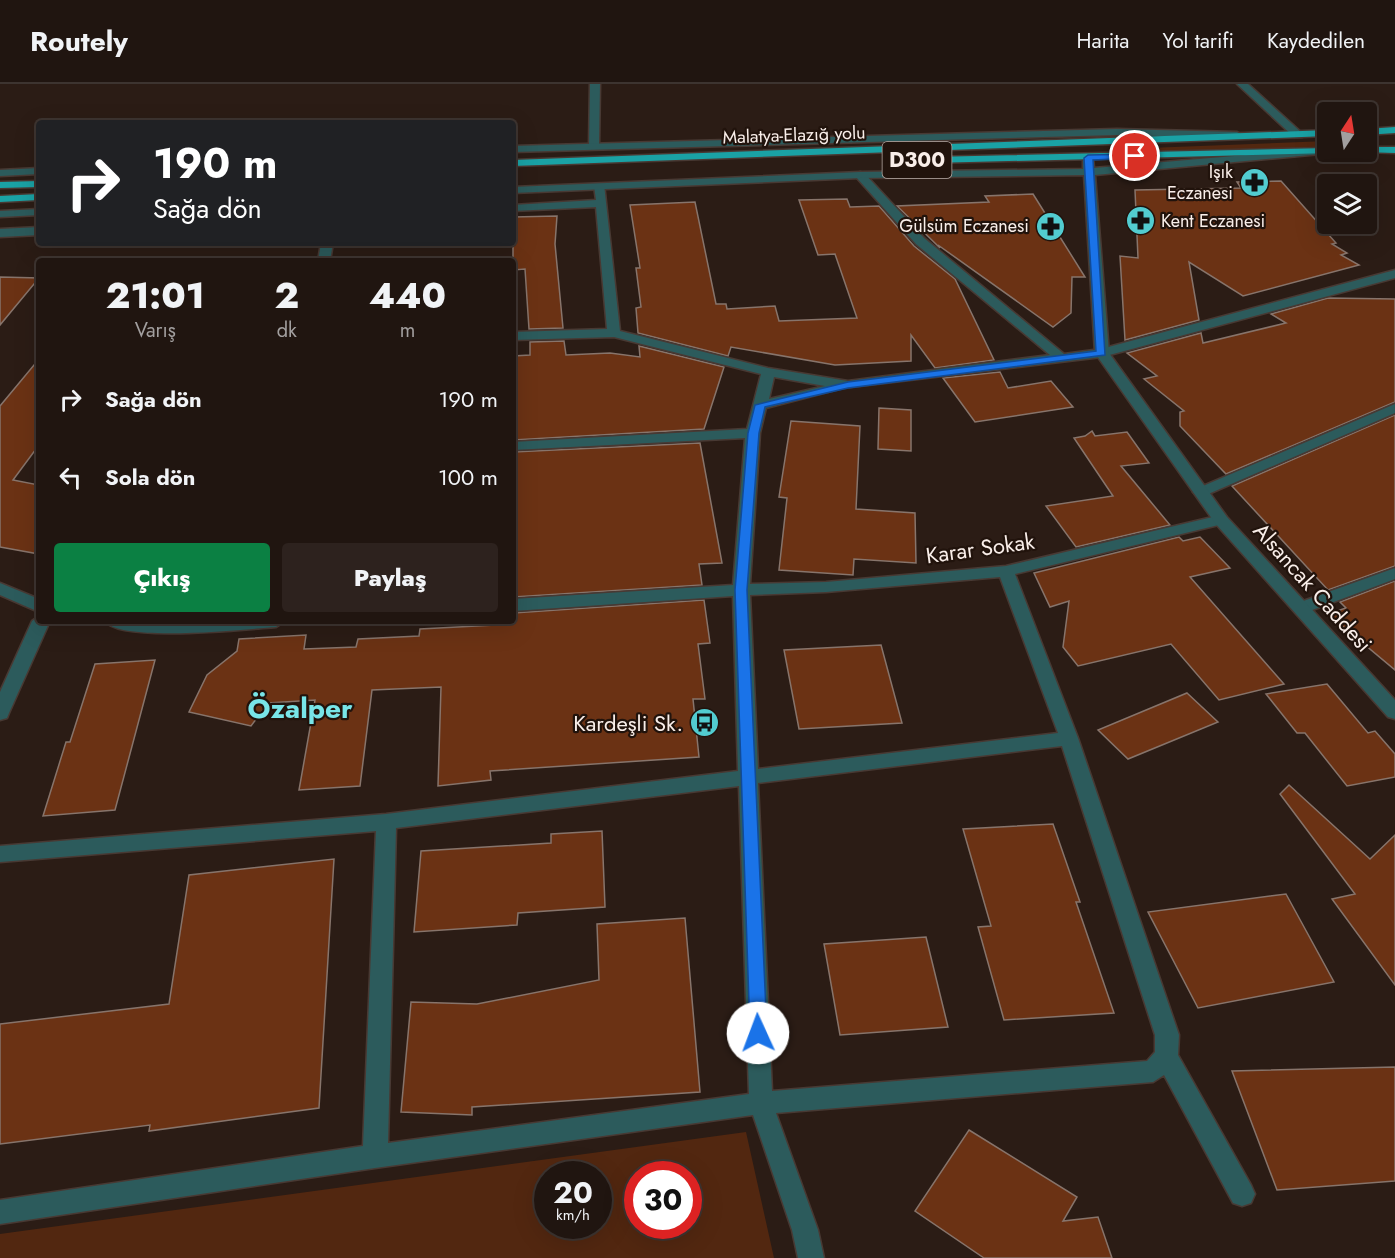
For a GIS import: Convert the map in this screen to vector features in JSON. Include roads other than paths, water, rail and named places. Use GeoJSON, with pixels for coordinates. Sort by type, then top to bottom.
{"type":"FeatureCollection","features":[{"type":"Feature","properties":{"kind":"highway"},"geometry":{"type":"LineString","coordinates":[[1377,131],[1395,130]]}},
{"type":"Feature","properties":{"kind":"highway","name":"Malatya-Elazığ yolu"},"geometry":{"type":"LineString","coordinates":[[516,163],[1317,134]]}},
{"type":"Feature","properties":{"kind":"highway"},"geometry":{"type":"LineString","coordinates":[[1377,150],[1395,150]]}},
{"type":"Feature","properties":{"kind":"highway","name":"Malatya-Elazığ yolu"},"geometry":{"type":"LineString","coordinates":[[516,175],[847,161],[1317,152]]}},
{"type":"Feature","properties":{"kind":"highway"},"geometry":{"type":"LineString","coordinates":[[0,185],[36,183]]}},
{"type":"Feature","properties":{"kind":"highway"},"geometry":{"type":"LineString","coordinates":[[0,199],[36,197]]}},
{"type":"Feature","properties":{"kind":"street"},"geometry":{"type":"LineString","coordinates":[[594,146],[595,84]]}},
{"type":"Feature","properties":{"kind":"street"},"geometry":{"type":"LineString","coordinates":[[1242,84],[1298,135]]}},
{"type":"Feature","properties":{"kind":"street"},"geometry":{"type":"LineString","coordinates":[[516,149],[1117,132],[1268,136]]}},
{"type":"Feature","properties":{"kind":"street"},"geometry":{"type":"LineString","coordinates":[[516,190],[860,175],[1089,172],[1317,153]]}},
{"type":"Feature","properties":{"kind":"street"},"geometry":{"type":"LineString","coordinates":[[1088,158],[1102,353]]}},
{"type":"Feature","properties":{"kind":"street"},"geometry":{"type":"LineString","coordinates":[[0,173],[36,171]]}},
{"type":"Feature","properties":{"kind":"street"},"geometry":{"type":"LineString","coordinates":[[860,175],[920,241],[1061,358]]}},
{"type":"Feature","properties":{"kind":"street"},"geometry":{"type":"LineString","coordinates":[[600,186],[614,333]]}},
{"type":"Feature","properties":{"kind":"street"},"geometry":{"type":"LineString","coordinates":[[516,208],[602,203]]}},
{"type":"Feature","properties":{"kind":"street"},"geometry":{"type":"LineString","coordinates":[[0,214],[36,212]]}},
{"type":"Feature","properties":{"kind":"street"},"geometry":{"type":"LineString","coordinates":[[0,233],[36,231]]}},
{"type":"Feature","properties":{"kind":"street"},"geometry":{"type":"LineString","coordinates":[[760,405],[848,385],[1102,353],[1395,274]]}},
{"type":"Feature","properties":{"kind":"street"},"geometry":{"type":"LineString","coordinates":[[516,336],[614,333],[768,372],[848,385]]}},
{"type":"Feature","properties":{"kind":"street","name":"Alsancak Caddesi"},"geometry":{"type":"LineString","coordinates":[[1102,353],[1221,520],[1395,712]]}},
{"type":"Feature","properties":{"kind":"street"},"geometry":{"type":"LineString","coordinates":[[768,372],[753,433],[741,590],[761,1103],[805,1230],[810,1258]]}},
{"type":"Feature","properties":{"kind":"street"},"geometry":{"type":"LineString","coordinates":[[1201,492],[1395,408]]}},
{"type":"Feature","properties":{"kind":"street"},"geometry":{"type":"LineString","coordinates":[[516,446],[753,433]]}},
{"type":"Feature","properties":{"kind":"street","name":"Karar Sokak"},"geometry":{"type":"LineString","coordinates":[[516,605],[741,590],[826,587],[1006,571],[1221,520]]}},
{"type":"Feature","properties":{"kind":"street"},"geometry":{"type":"LineString","coordinates":[[1006,571],[1069,738],[1167,1035],[1166,1056],[1242,1194]]}},
{"type":"Feature","properties":{"kind":"street"},"geometry":{"type":"LineString","coordinates":[[1301,608],[1395,573]]}},
{"type":"Feature","properties":{"kind":"street"},"geometry":{"type":"LineString","coordinates":[[0,588],[36,605]]}},
{"type":"Feature","properties":{"kind":"street"},"geometry":{"type":"LineString","coordinates":[[0,713],[40,624]]}},
{"type":"Feature","properties":{"kind":"street"},"geometry":{"type":"LineString","coordinates":[[131,624],[159,629],[232,624]]}},
{"type":"Feature","properties":{"kind":"street"},"geometry":{"type":"LineString","coordinates":[[0,854],[386,822],[1069,738]]}},
{"type":"Feature","properties":{"kind":"street"},"geometry":{"type":"LineString","coordinates":[[375,1156],[386,822]]}},
{"type":"Feature","properties":{"kind":"street"},"geometry":{"type":"LineString","coordinates":[[0,1212],[375,1156],[761,1103],[1153,1071],[1166,1056]]}},
{"type":"Feature","properties":{"kind":"place","name":"Işık Eczanesi"},"geometry":{"type":"Point","coordinates":[1254,182]}},
{"type":"Feature","properties":{"kind":"place","name":"Kent Eczanesi"},"geometry":{"type":"Point","coordinates":[1140,221]}},
{"type":"Feature","properties":{"kind":"place","name":"Gülsüm Eczanesi"},"geometry":{"type":"Point","coordinates":[1050,226]}},
{"type":"Feature","properties":{"kind":"place","name":"Kardeşli Sk."},"geometry":{"type":"Point","coordinates":[704,723]}},
{"type":"Feature","properties":{"kind":"district","name":"Özalper"},"geometry":{"type":"Point","coordinates":[300,708]}}]}
